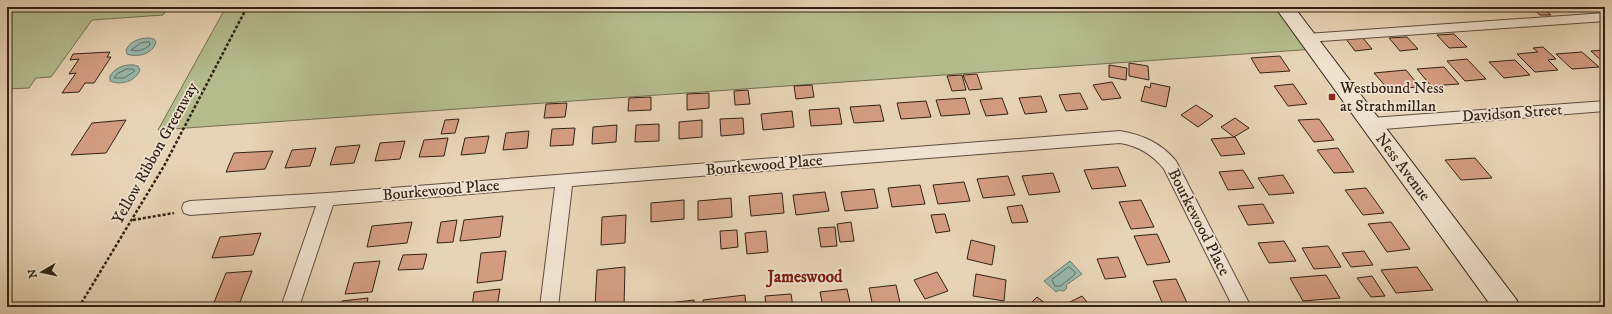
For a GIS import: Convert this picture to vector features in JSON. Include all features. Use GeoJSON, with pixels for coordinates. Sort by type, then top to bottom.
{"type":"FeatureCollection","features":[{"type":"Feature","properties":{"kind":"main road","name":"Ness Avenue"},"geometry":{"type":"LineString","coordinates":[[1284,7],[1507,307]]}},
{"type":"Feature","properties":{"kind":"street","name":"Davidson Street"},"geometry":{"type":"LineString","coordinates":[[1371,124],[1605,106]]}},
{"type":"Feature","properties":{"kind":"street","name":"Bourkewood Place"},"geometry":{"type":"LineString","coordinates":[[190,208],[327,200],[1120,137],[1134,139],[1151,147],[1170,165],[1242,307]]}},
{"type":"Feature","properties":{"kind":"street"},"geometry":{"type":"LineString","coordinates":[[549,307],[564,180]]}},
{"type":"Feature","properties":{"kind":"street"},"geometry":{"type":"LineString","coordinates":[[290,307],[327,200]]}},
{"type":"Feature","properties":{"kind":"lane"},"geometry":{"type":"LineString","coordinates":[[1307,38],[1605,17]]}},
{"type":"Feature","properties":{"kind":"path","name":"Yellow Ribbon Greenway"},"geometry":{"type":"LineString","coordinates":[[79,307],[133,220],[164,166],[248,7]]}},
{"type":"Feature","properties":{"kind":"path"},"geometry":{"type":"LineString","coordinates":[[133,220],[182,212],[190,208]]}},
{"type":"Feature","properties":{"kind":"green space"},"geometry":{"type":"Polygon","coordinates":[[[7,7],[168,7],[163,15],[92,20],[51,77],[36,78],[29,88],[7,89],[7,7]]]}},
{"type":"Feature","properties":{"kind":"green space"},"geometry":{"type":"Polygon","coordinates":[[[226,7],[1283,7],[1315,49],[158,130],[226,7]]]}},
{"type":"Feature","properties":{"kind":"water"},"geometry":{"type":"Polygon","coordinates":[[[139,39],[154,39],[156,42],[152,50],[135,56],[127,54],[126,50],[130,44],[139,39]]]}},
{"type":"Feature","properties":{"kind":"water"},"geometry":{"type":"Polygon","coordinates":[[[134,65],[138,66],[140,70],[132,80],[123,83],[110,81],[110,76],[112,73],[120,67],[134,65]]]}},
{"type":"Feature","properties":{"kind":"water"},"geometry":{"type":"Polygon","coordinates":[[[1070,261],[1082,274],[1066,285],[1067,288],[1064,291],[1059,290],[1056,292],[1044,281],[1070,261]]]}},
{"type":"Feature","properties":{"kind":"building"},"geometry":{"type":"Polygon","coordinates":[[[1531,7],[1542,7],[1551,15],[1540,15],[1531,7]]]}},
{"type":"Feature","properties":{"kind":"building"},"geometry":{"type":"Polygon","coordinates":[[[1454,34],[1467,47],[1449,48],[1437,35],[1454,34]]]}},
{"type":"Feature","properties":{"kind":"building"},"geometry":{"type":"Polygon","coordinates":[[[1407,37],[1418,49],[1400,51],[1389,38],[1407,37]]]}},
{"type":"Feature","properties":{"kind":"building"},"geometry":{"type":"Polygon","coordinates":[[[1363,38],[1372,49],[1355,51],[1346,39],[1363,38]]]}},
{"type":"Feature","properties":{"kind":"building"},"geometry":{"type":"Polygon","coordinates":[[[1543,47],[1556,59],[1548,60],[1558,70],[1535,72],[1517,54],[1538,52],[1533,48],[1543,47]]]}},
{"type":"Feature","properties":{"kind":"building"},"geometry":{"type":"Polygon","coordinates":[[[1605,50],[1605,64],[1591,51],[1605,50]]]}},
{"type":"Feature","properties":{"kind":"building"},"geometry":{"type":"Polygon","coordinates":[[[110,52],[107,57],[111,57],[94,83],[85,83],[79,92],[62,93],[76,73],[69,74],[79,59],[70,60],[73,54],[110,52]]]}},
{"type":"Feature","properties":{"kind":"building"},"geometry":{"type":"Polygon","coordinates":[[[1582,52],[1599,67],[1572,69],[1556,54],[1582,52]]]}},
{"type":"Feature","properties":{"kind":"building"},"geometry":{"type":"Polygon","coordinates":[[[1280,56],[1290,71],[1260,73],[1251,58],[1280,56]]]}},
{"type":"Feature","properties":{"kind":"building"},"geometry":{"type":"Polygon","coordinates":[[[1467,59],[1486,79],[1465,81],[1447,61],[1467,59]]]}},
{"type":"Feature","properties":{"kind":"building"},"geometry":{"type":"Polygon","coordinates":[[[1515,60],[1530,75],[1504,78],[1489,62],[1515,60]]]}},
{"type":"Feature","properties":{"kind":"building"},"geometry":{"type":"Polygon","coordinates":[[[1129,63],[1148,66],[1149,80],[1129,76],[1129,63]]]}},
{"type":"Feature","properties":{"kind":"building"},"geometry":{"type":"Polygon","coordinates":[[[1109,65],[1127,68],[1126,80],[1109,77],[1109,65]]]}},
{"type":"Feature","properties":{"kind":"building"},"geometry":{"type":"Polygon","coordinates":[[[1444,67],[1459,84],[1431,86],[1417,69],[1444,67]]]}},
{"type":"Feature","properties":{"kind":"building"},"geometry":{"type":"Polygon","coordinates":[[[1406,70],[1420,87],[1388,89],[1374,73],[1406,70]]]}},
{"type":"Feature","properties":{"kind":"building"},"geometry":{"type":"Polygon","coordinates":[[[977,74],[982,89],[969,90],[963,75],[977,74]]]}},
{"type":"Feature","properties":{"kind":"building"},"geometry":{"type":"Polygon","coordinates":[[[962,75],[966,90],[952,91],[947,76],[962,75]]]}},
{"type":"Feature","properties":{"kind":"building"},"geometry":{"type":"Polygon","coordinates":[[[1112,82],[1121,98],[1102,100],[1093,85],[1112,82]]]}},
{"type":"Feature","properties":{"kind":"building"},"geometry":{"type":"Polygon","coordinates":[[[1151,83],[1170,87],[1166,107],[1141,101],[1145,86],[1150,88],[1151,83]]]}},
{"type":"Feature","properties":{"kind":"building"},"geometry":{"type":"Polygon","coordinates":[[[1293,84],[1307,104],[1288,106],[1274,86],[1293,84]]]}},
{"type":"Feature","properties":{"kind":"building"},"geometry":{"type":"Polygon","coordinates":[[[812,85],[814,97],[796,99],[794,86],[812,85]]]}},
{"type":"Feature","properties":{"kind":"building"},"geometry":{"type":"Polygon","coordinates":[[[748,90],[750,104],[735,105],[734,91],[748,90]]]}},
{"type":"Feature","properties":{"kind":"building"},"geometry":{"type":"Polygon","coordinates":[[[709,93],[709,108],[687,110],[687,94],[709,93]]]}},
{"type":"Feature","properties":{"kind":"building"},"geometry":{"type":"Polygon","coordinates":[[[1080,93],[1088,109],[1066,111],[1059,95],[1080,93]]]}},
{"type":"Feature","properties":{"kind":"building"},"geometry":{"type":"Polygon","coordinates":[[[1041,96],[1047,112],[1025,114],[1019,98],[1041,96]]]}},
{"type":"Feature","properties":{"kind":"building"},"geometry":{"type":"Polygon","coordinates":[[[651,97],[651,110],[628,111],[629,98],[651,97]]]}},
{"type":"Feature","properties":{"kind":"building"},"geometry":{"type":"Polygon","coordinates":[[[965,98],[970,114],[941,116],[936,100],[965,98]]]}},
{"type":"Feature","properties":{"kind":"building"},"geometry":{"type":"Polygon","coordinates":[[[1002,98],[1008,114],[986,116],[980,100],[1002,98]]]}},
{"type":"Feature","properties":{"kind":"building"},"geometry":{"type":"Polygon","coordinates":[[[926,101],[931,117],[901,119],[897,103],[926,101]]]}},
{"type":"Feature","properties":{"kind":"building"},"geometry":{"type":"Polygon","coordinates":[[[567,103],[565,117],[544,118],[546,104],[567,103]]]}},
{"type":"Feature","properties":{"kind":"building"},"geometry":{"type":"Polygon","coordinates":[[[880,105],[884,121],[854,123],[850,107],[880,105]]]}},
{"type":"Feature","properties":{"kind":"building"},"geometry":{"type":"Polygon","coordinates":[[[1196,105],[1213,116],[1198,127],[1181,115],[1196,105]]]}},
{"type":"Feature","properties":{"kind":"building"},"geometry":{"type":"Polygon","coordinates":[[[839,108],[842,124],[811,126],[809,110],[839,108]]]}},
{"type":"Feature","properties":{"kind":"building"},"geometry":{"type":"Polygon","coordinates":[[[792,111],[794,127],[763,130],[761,114],[792,111]]]}},
{"type":"Feature","properties":{"kind":"building"},"geometry":{"type":"Polygon","coordinates":[[[743,118],[744,134],[721,136],[720,119],[743,118]]]}},
{"type":"Feature","properties":{"kind":"building"},"geometry":{"type":"Polygon","coordinates":[[[1235,118],[1249,128],[1234,137],[1221,127],[1235,118]]]}},
{"type":"Feature","properties":{"kind":"building"},"geometry":{"type":"Polygon","coordinates":[[[459,119],[455,133],[441,134],[445,120],[459,119]]]}},
{"type":"Feature","properties":{"kind":"building"},"geometry":{"type":"Polygon","coordinates":[[[1319,119],[1334,140],[1314,142],[1298,120],[1319,119]]]}},
{"type":"Feature","properties":{"kind":"building"},"geometry":{"type":"Polygon","coordinates":[[[126,120],[106,153],[71,155],[92,123],[126,120]]]}},
{"type":"Feature","properties":{"kind":"building"},"geometry":{"type":"Polygon","coordinates":[[[702,120],[702,137],[679,139],[679,122],[702,120]]]}},
{"type":"Feature","properties":{"kind":"building"},"geometry":{"type":"Polygon","coordinates":[[[659,124],[659,141],[635,142],[636,125],[659,124]]]}},
{"type":"Feature","properties":{"kind":"building"},"geometry":{"type":"Polygon","coordinates":[[[617,125],[616,142],[592,144],[593,127],[617,125]]]}},
{"type":"Feature","properties":{"kind":"building"},"geometry":{"type":"Polygon","coordinates":[[[575,128],[573,145],[550,146],[552,129],[575,128]]]}},
{"type":"Feature","properties":{"kind":"building"},"geometry":{"type":"Polygon","coordinates":[[[529,131],[527,148],[503,150],[506,133],[529,131]]]}},
{"type":"Feature","properties":{"kind":"building"},"geometry":{"type":"Polygon","coordinates":[[[489,136],[485,153],[461,155],[465,138],[489,136]]]}},
{"type":"Feature","properties":{"kind":"building"},"geometry":{"type":"Polygon","coordinates":[[[1235,137],[1245,154],[1221,156],[1211,139],[1235,137]]]}},
{"type":"Feature","properties":{"kind":"building"},"geometry":{"type":"Polygon","coordinates":[[[448,138],[444,156],[419,157],[424,140],[448,138]]]}},
{"type":"Feature","properties":{"kind":"building"},"geometry":{"type":"Polygon","coordinates":[[[405,141],[400,159],[375,161],[380,143],[405,141]]]}},
{"type":"Feature","properties":{"kind":"building"},"geometry":{"type":"Polygon","coordinates":[[[360,145],[354,163],[330,165],[336,147],[360,145]]]}},
{"type":"Feature","properties":{"kind":"building"},"geometry":{"type":"Polygon","coordinates":[[[316,148],[310,166],[285,168],[292,150],[316,148]]]}},
{"type":"Feature","properties":{"kind":"building"},"geometry":{"type":"Polygon","coordinates":[[[1338,148],[1354,172],[1334,173],[1317,150],[1338,148]]]}},
{"type":"Feature","properties":{"kind":"building"},"geometry":{"type":"Polygon","coordinates":[[[273,151],[265,169],[226,172],[234,153],[273,151]]]}},
{"type":"Feature","properties":{"kind":"building"},"geometry":{"type":"Polygon","coordinates":[[[1475,158],[1492,178],[1461,180],[1445,160],[1475,158]]]}},
{"type":"Feature","properties":{"kind":"building"},"geometry":{"type":"Polygon","coordinates":[[[1118,167],[1126,186],[1092,189],[1084,170],[1118,167]]]}},
{"type":"Feature","properties":{"kind":"building"},"geometry":{"type":"Polygon","coordinates":[[[1243,170],[1254,188],[1228,190],[1219,172],[1243,170]]]}},
{"type":"Feature","properties":{"kind":"building"},"geometry":{"type":"Polygon","coordinates":[[[1053,173],[1060,192],[1029,195],[1022,176],[1053,173]]]}},
{"type":"Feature","properties":{"kind":"building"},"geometry":{"type":"Polygon","coordinates":[[[1283,175],[1294,193],[1269,195],[1258,178],[1283,175]]]}},
{"type":"Feature","properties":{"kind":"building"},"geometry":{"type":"Polygon","coordinates":[[[1008,176],[1015,195],[983,198],[977,179],[1008,176]]]}},
{"type":"Feature","properties":{"kind":"building"},"geometry":{"type":"Polygon","coordinates":[[[964,182],[970,201],[938,204],[933,185],[964,182]]]}},
{"type":"Feature","properties":{"kind":"building"},"geometry":{"type":"Polygon","coordinates":[[[920,185],[925,204],[892,207],[888,188],[920,185]]]}},
{"type":"Feature","properties":{"kind":"building"},"geometry":{"type":"Polygon","coordinates":[[[1366,188],[1384,213],[1363,215],[1345,190],[1366,188]]]}},
{"type":"Feature","properties":{"kind":"building"},"geometry":{"type":"Polygon","coordinates":[[[874,189],[878,208],[845,211],[841,192],[874,189]]]}},
{"type":"Feature","properties":{"kind":"building"},"geometry":{"type":"Polygon","coordinates":[[[825,192],[829,211],[796,215],[793,195],[825,192]]]}},
{"type":"Feature","properties":{"kind":"building"},"geometry":{"type":"Polygon","coordinates":[[[782,193],[784,213],[751,216],[749,196],[782,193]]]}},
{"type":"Feature","properties":{"kind":"building"},"geometry":{"type":"Polygon","coordinates":[[[731,198],[732,217],[698,220],[698,201],[731,198]]]}},
{"type":"Feature","properties":{"kind":"building"},"geometry":{"type":"Polygon","coordinates":[[[684,200],[684,219],[651,222],[651,203],[684,200]]]}},
{"type":"Feature","properties":{"kind":"building"},"geometry":{"type":"Polygon","coordinates":[[[1141,200],[1154,227],[1131,229],[1119,202],[1141,200]]]}},
{"type":"Feature","properties":{"kind":"building"},"geometry":{"type":"Polygon","coordinates":[[[1263,204],[1274,223],[1248,225],[1238,206],[1263,204]]]}},
{"type":"Feature","properties":{"kind":"building"},"geometry":{"type":"Polygon","coordinates":[[[1022,205],[1028,222],[1012,223],[1007,207],[1022,205]]]}},
{"type":"Feature","properties":{"kind":"building"},"geometry":{"type":"Polygon","coordinates":[[[945,214],[950,231],[936,233],[931,215],[945,214]]]}},
{"type":"Feature","properties":{"kind":"building"},"geometry":{"type":"Polygon","coordinates":[[[626,215],[625,243],[601,245],[602,217],[626,215]]]}},
{"type":"Feature","properties":{"kind":"building"},"geometry":{"type":"Polygon","coordinates":[[[503,216],[500,237],[460,241],[464,220],[503,216]]]}},
{"type":"Feature","properties":{"kind":"building"},"geometry":{"type":"Polygon","coordinates":[[[457,220],[453,242],[437,243],[441,222],[457,220]]]}},
{"type":"Feature","properties":{"kind":"building"},"geometry":{"type":"Polygon","coordinates":[[[412,222],[407,243],[367,247],[372,226],[412,222]]]}},
{"type":"Feature","properties":{"kind":"building"},"geometry":{"type":"Polygon","coordinates":[[[851,222],[854,241],[840,242],[837,224],[851,222]]]}},
{"type":"Feature","properties":{"kind":"building"},"geometry":{"type":"Polygon","coordinates":[[[1391,222],[1410,249],[1387,252],[1368,224],[1391,222]]]}},
{"type":"Feature","properties":{"kind":"building"},"geometry":{"type":"Polygon","coordinates":[[[835,227],[837,246],[821,247],[818,228],[835,227]]]}},
{"type":"Feature","properties":{"kind":"building"},"geometry":{"type":"Polygon","coordinates":[[[737,230],[738,247],[721,249],[720,231],[737,230]]]}},
{"type":"Feature","properties":{"kind":"building"},"geometry":{"type":"Polygon","coordinates":[[[766,231],[768,252],[747,254],[745,233],[766,231]]]}},
{"type":"Feature","properties":{"kind":"building"},"geometry":{"type":"Polygon","coordinates":[[[261,233],[253,255],[212,258],[220,237],[261,233]]]}},
{"type":"Feature","properties":{"kind":"building"},"geometry":{"type":"Polygon","coordinates":[[[1157,234],[1170,262],[1147,265],[1134,236],[1157,234]]]}},
{"type":"Feature","properties":{"kind":"building"},"geometry":{"type":"Polygon","coordinates":[[[971,240],[995,246],[992,265],[967,259],[971,240]]]}},
{"type":"Feature","properties":{"kind":"building"},"geometry":{"type":"Polygon","coordinates":[[[1284,241],[1296,261],[1269,263],[1258,243],[1284,241]]]}},
{"type":"Feature","properties":{"kind":"building"},"geometry":{"type":"Polygon","coordinates":[[[1328,246],[1341,267],[1314,269],[1302,248],[1328,246]]]}},
{"type":"Feature","properties":{"kind":"building"},"geometry":{"type":"Polygon","coordinates":[[[506,251],[502,280],[477,283],[481,253],[506,251]]]}},
{"type":"Feature","properties":{"kind":"building"},"geometry":{"type":"Polygon","coordinates":[[[1364,251],[1373,265],[1351,267],[1342,253],[1364,251]]]}},
{"type":"Feature","properties":{"kind":"building"},"geometry":{"type":"Polygon","coordinates":[[[427,254],[423,269],[398,270],[403,255],[427,254]]]}},
{"type":"Feature","properties":{"kind":"building"},"geometry":{"type":"Polygon","coordinates":[[[1118,257],[1126,277],[1105,279],[1097,259],[1118,257]]]}},
{"type":"Feature","properties":{"kind":"building"},"geometry":{"type":"Polygon","coordinates":[[[380,261],[372,292],[345,294],[354,263],[380,261]]]}},
{"type":"Feature","properties":{"kind":"building"},"geometry":{"type":"Polygon","coordinates":[[[625,267],[624,307],[595,307],[597,270],[625,267]]]}},
{"type":"Feature","properties":{"kind":"building"},"geometry":{"type":"Polygon","coordinates":[[[1417,267],[1433,290],[1396,293],[1381,270],[1417,267]]]}},
{"type":"Feature","properties":{"kind":"building"},"geometry":{"type":"Polygon","coordinates":[[[252,271],[240,302],[213,305],[226,273],[252,271]]]}},
{"type":"Feature","properties":{"kind":"building"},"geometry":{"type":"Polygon","coordinates":[[[937,272],[948,291],[925,299],[914,280],[937,272]]]}},
{"type":"Feature","properties":{"kind":"building"},"geometry":{"type":"Polygon","coordinates":[[[976,274],[1006,280],[1004,301],[973,296],[976,274]]]}},
{"type":"Feature","properties":{"kind":"building"},"geometry":{"type":"Polygon","coordinates":[[[1326,275],[1340,298],[1303,301],[1290,278],[1326,275]]]}},
{"type":"Feature","properties":{"kind":"building"},"geometry":{"type":"Polygon","coordinates":[[[1372,276],[1385,296],[1371,297],[1357,278],[1372,276]]]}},
{"type":"Feature","properties":{"kind":"building"},"geometry":{"type":"Polygon","coordinates":[[[1176,279],[1189,307],[1164,307],[1153,281],[1176,279]]]}},
{"type":"Feature","properties":{"kind":"building"},"geometry":{"type":"Polygon","coordinates":[[[896,285],[901,307],[873,307],[869,288],[896,285]]]}},
{"type":"Feature","properties":{"kind":"building"},"geometry":{"type":"Polygon","coordinates":[[[500,289],[497,307],[472,307],[474,292],[500,289]]]}},
{"type":"Feature","properties":{"kind":"building"},"geometry":{"type":"Polygon","coordinates":[[[847,289],[851,307],[823,307],[820,292],[847,289]]]}},
{"type":"Feature","properties":{"kind":"building"},"geometry":{"type":"Polygon","coordinates":[[[791,294],[793,307],[766,307],[765,296],[791,294]]]}},
{"type":"Feature","properties":{"kind":"building"},"geometry":{"type":"Polygon","coordinates":[[[745,295],[746,307],[704,307],[703,300],[745,295]]]}},
{"type":"Feature","properties":{"kind":"building"},"geometry":{"type":"Polygon","coordinates":[[[1082,296],[1091,307],[1062,306],[1082,296]]]}},
{"type":"Feature","properties":{"kind":"building"},"geometry":{"type":"Polygon","coordinates":[[[1037,297],[1050,307],[1027,307],[1037,297]]]}},
{"type":"Feature","properties":{"kind":"building"},"geometry":{"type":"Polygon","coordinates":[[[368,298],[366,307],[340,307],[342,301],[368,298]]]}},
{"type":"Feature","properties":{"kind":"building"},"geometry":{"type":"Polygon","coordinates":[[[694,300],[694,307],[652,307],[652,305],[694,300]]]}},
{"type":"Feature","properties":{"kind":"place","name":"Westbound Ness at Strathmillan"},"geometry":{"type":"Point","coordinates":[1332,97]}},
{"type":"Feature","properties":{"kind":"district","name":"Jameswood"},"geometry":{"type":"Point","coordinates":[805,277]}}]}
